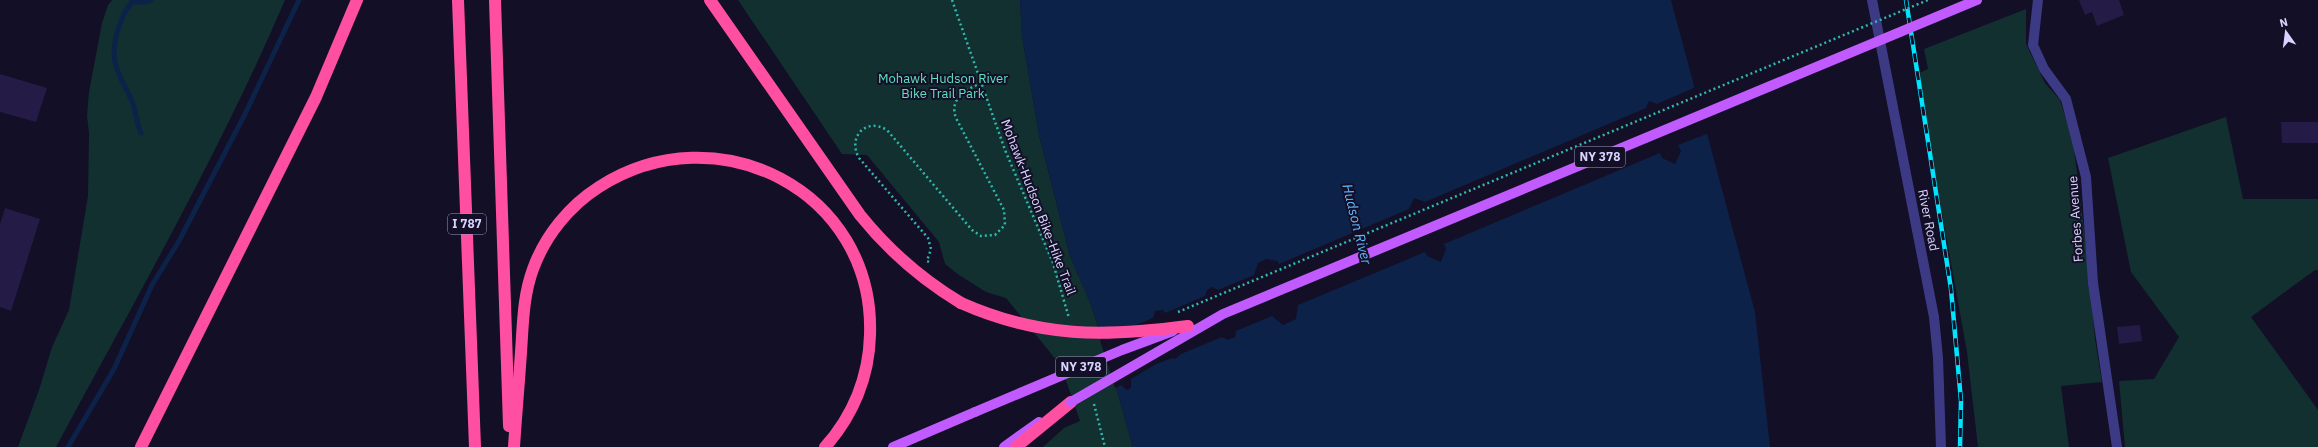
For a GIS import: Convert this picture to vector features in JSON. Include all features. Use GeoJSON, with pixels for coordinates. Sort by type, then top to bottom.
{"type":"FeatureCollection","features":[{"type":"Feature","properties":{"kind":"highway"},"geometry":{"type":"LineString","coordinates":[[141,447],[316,97],[358,0]]}},
{"type":"Feature","properties":{"kind":"highway","name":"I 787"},"geometry":{"type":"LineString","coordinates":[[458,0],[475,447]]}},
{"type":"Feature","properties":{"kind":"highway","name":"I 787"},"geometry":{"type":"LineString","coordinates":[[494,0],[510,447]]}},
{"type":"Feature","properties":{"kind":"highway"},"geometry":{"type":"LineString","coordinates":[[710,0],[860,216],[878,237],[917,274],[961,303],[1010,322],[1065,332],[1130,332],[1188,326]]}},
{"type":"Feature","properties":{"kind":"highway"},"geometry":{"type":"LineString","coordinates":[[514,447],[527,291],[542,249],[554,229],[570,210],[588,194],[613,178],[638,167],[666,159],[692,156],[718,158],[745,163],[790,183],[811,199],[829,217],[854,255],[862,276],[870,314],[870,342],[867,365],[854,405],[844,423],[825,447]]}},
{"type":"Feature","properties":{"kind":"highway"},"geometry":{"type":"LineString","coordinates":[[1017,443],[1072,402]]}},
{"type":"Feature","properties":{"kind":"main road","name":"NY 378"},"geometry":{"type":"LineString","coordinates":[[893,447],[1122,350],[1223,314],[1977,0]]}},
{"type":"Feature","properties":{"kind":"main road","name":"NY 378"},"geometry":{"type":"LineString","coordinates":[[1072,402],[1223,314]]}},
{"type":"Feature","properties":{"kind":"main road"},"geometry":{"type":"LineString","coordinates":[[1004,447],[1017,443]]}},
{"type":"Feature","properties":{"kind":"street","name":"River Road"},"geometry":{"type":"LineString","coordinates":[[1872,0],[1934,316],[1938,358],[1942,447]]}},
{"type":"Feature","properties":{"kind":"street","name":"Forbes Avenue"},"geometry":{"type":"LineString","coordinates":[[2038,0],[2034,45],[2044,69],[2066,99],[2086,177],[2093,283],[2117,447]]}},
{"type":"Feature","properties":{"kind":"path","name":"Mohawk-Hudson Bike-Hike Trail"},"geometry":{"type":"LineString","coordinates":[[952,0],[1005,150],[1053,263],[1070,320]]}},
{"type":"Feature","properties":{"kind":"path"},"geometry":{"type":"LineString","coordinates":[[1171,314],[1928,0]]}},
{"type":"Feature","properties":{"kind":"path"},"geometry":{"type":"LineString","coordinates":[[931,265],[927,261],[931,249],[928,238],[859,158],[855,150],[855,141],[858,134],[868,126],[878,126],[887,130],[972,230],[981,236],[995,235],[1005,225],[1004,210],[956,118],[954,110],[955,102],[962,93],[981,83]]}},
{"type":"Feature","properties":{"kind":"path"},"geometry":{"type":"LineString","coordinates":[[1093,401],[1105,447]]}},
{"type":"Feature","properties":{"kind":"green space"},"geometry":{"type":"Polygon","coordinates":[[[112,0],[285,0],[204,170],[146,282],[56,447],[18,447],[40,387],[52,347],[69,310],[88,196],[89,133],[87,116],[89,92],[102,23],[108,5],[112,0]]]}},
{"type":"Feature","properties":{"kind":"green space","name":"Mohawk Hudson River Bike Trail Park"},"geometry":{"type":"Polygon","coordinates":[[[738,0],[1020,0],[1022,36],[1039,135],[1070,256],[1090,302],[1133,447],[1043,447],[1064,428],[1080,421],[1061,366],[1006,298],[986,292],[945,264],[939,242],[867,155],[842,154],[738,0]]]}},
{"type":"Feature","properties":{"kind":"green space"},"geometry":{"type":"Polygon","coordinates":[[[2026,9],[2026,44],[2045,83],[2060,100],[2073,141],[2088,261],[2095,339],[2102,382],[2061,386],[2069,447],[1978,447],[1967,352],[1917,74],[1928,69],[1924,49],[2026,9]]]}},
{"type":"Feature","properties":{"kind":"green space"},"geometry":{"type":"Polygon","coordinates":[[[2226,117],[2243,199],[2318,199],[2318,270],[2315,270],[2251,317],[2318,410],[2318,447],[2125,447],[2119,381],[2154,379],[2179,337],[2131,272],[2108,158],[2226,117]]]}},
{"type":"Feature","properties":{"kind":"water","name":"Hudson River"},"geometry":{"type":"Polygon","coordinates":[[[1020,0],[1671,0],[1755,312],[1770,447],[1133,447],[1090,302],[1070,256],[1039,135],[1022,36],[1020,0]]]}},
{"type":"Feature","properties":{"kind":"pier"},"geometry":{"type":"Polygon","coordinates":[[[1696,87],[1709,133],[1678,145],[1681,151],[1675,164],[1662,158],[1660,153],[1444,244],[1446,249],[1441,262],[1427,256],[1425,252],[1298,305],[1296,319],[1283,325],[1272,316],[1236,331],[1235,337],[1228,340],[1222,337],[1181,354],[1175,359],[1172,358],[1156,364],[1131,379],[1131,388],[1127,390],[1121,385],[1115,388],[1100,340],[1153,318],[1155,311],[1163,310],[1165,313],[1205,296],[1207,290],[1212,287],[1218,290],[1254,275],[1258,263],[1266,259],[1277,261],[1279,264],[1409,209],[1414,198],[1425,202],[1646,108],[1649,101],[1657,104],[1696,87]]]}},
{"type":"Feature","properties":{"kind":"building"},"geometry":{"type":"Polygon","coordinates":[[[2079,0],[2119,0],[2124,15],[2097,26],[2092,12],[2085,15],[2079,0]]]}},
{"type":"Feature","properties":{"kind":"building"},"geometry":{"type":"Polygon","coordinates":[[[0,74],[47,88],[36,122],[0,112],[0,74]]]}},
{"type":"Feature","properties":{"kind":"building"},"geometry":{"type":"Polygon","coordinates":[[[2281,122],[2318,122],[2318,143],[2282,143],[2281,122]]]}},
{"type":"Feature","properties":{"kind":"building"},"geometry":{"type":"Polygon","coordinates":[[[5,208],[40,219],[11,311],[0,307],[0,224],[5,208]]]}},
{"type":"Feature","properties":{"kind":"building"},"geometry":{"type":"Polygon","coordinates":[[[2140,325],[2142,341],[2119,344],[2117,327],[2140,325]]]}},
{"type":"Feature","properties":{"kind":"waterway"},"geometry":{"type":"LineString","coordinates":[[141,133],[134,106],[116,66],[114,50],[120,23],[132,2],[145,2],[151,0]]}},
{"type":"Feature","properties":{"kind":"waterway"},"geometry":{"type":"LineString","coordinates":[[68,447],[114,369],[152,285],[179,241],[245,114],[299,0]]}},
{"type":"Feature","properties":{"kind":"railway"},"geometry":{"type":"LineString","coordinates":[[1906,0],[1951,289],[1961,401],[1960,447]]}}]}
